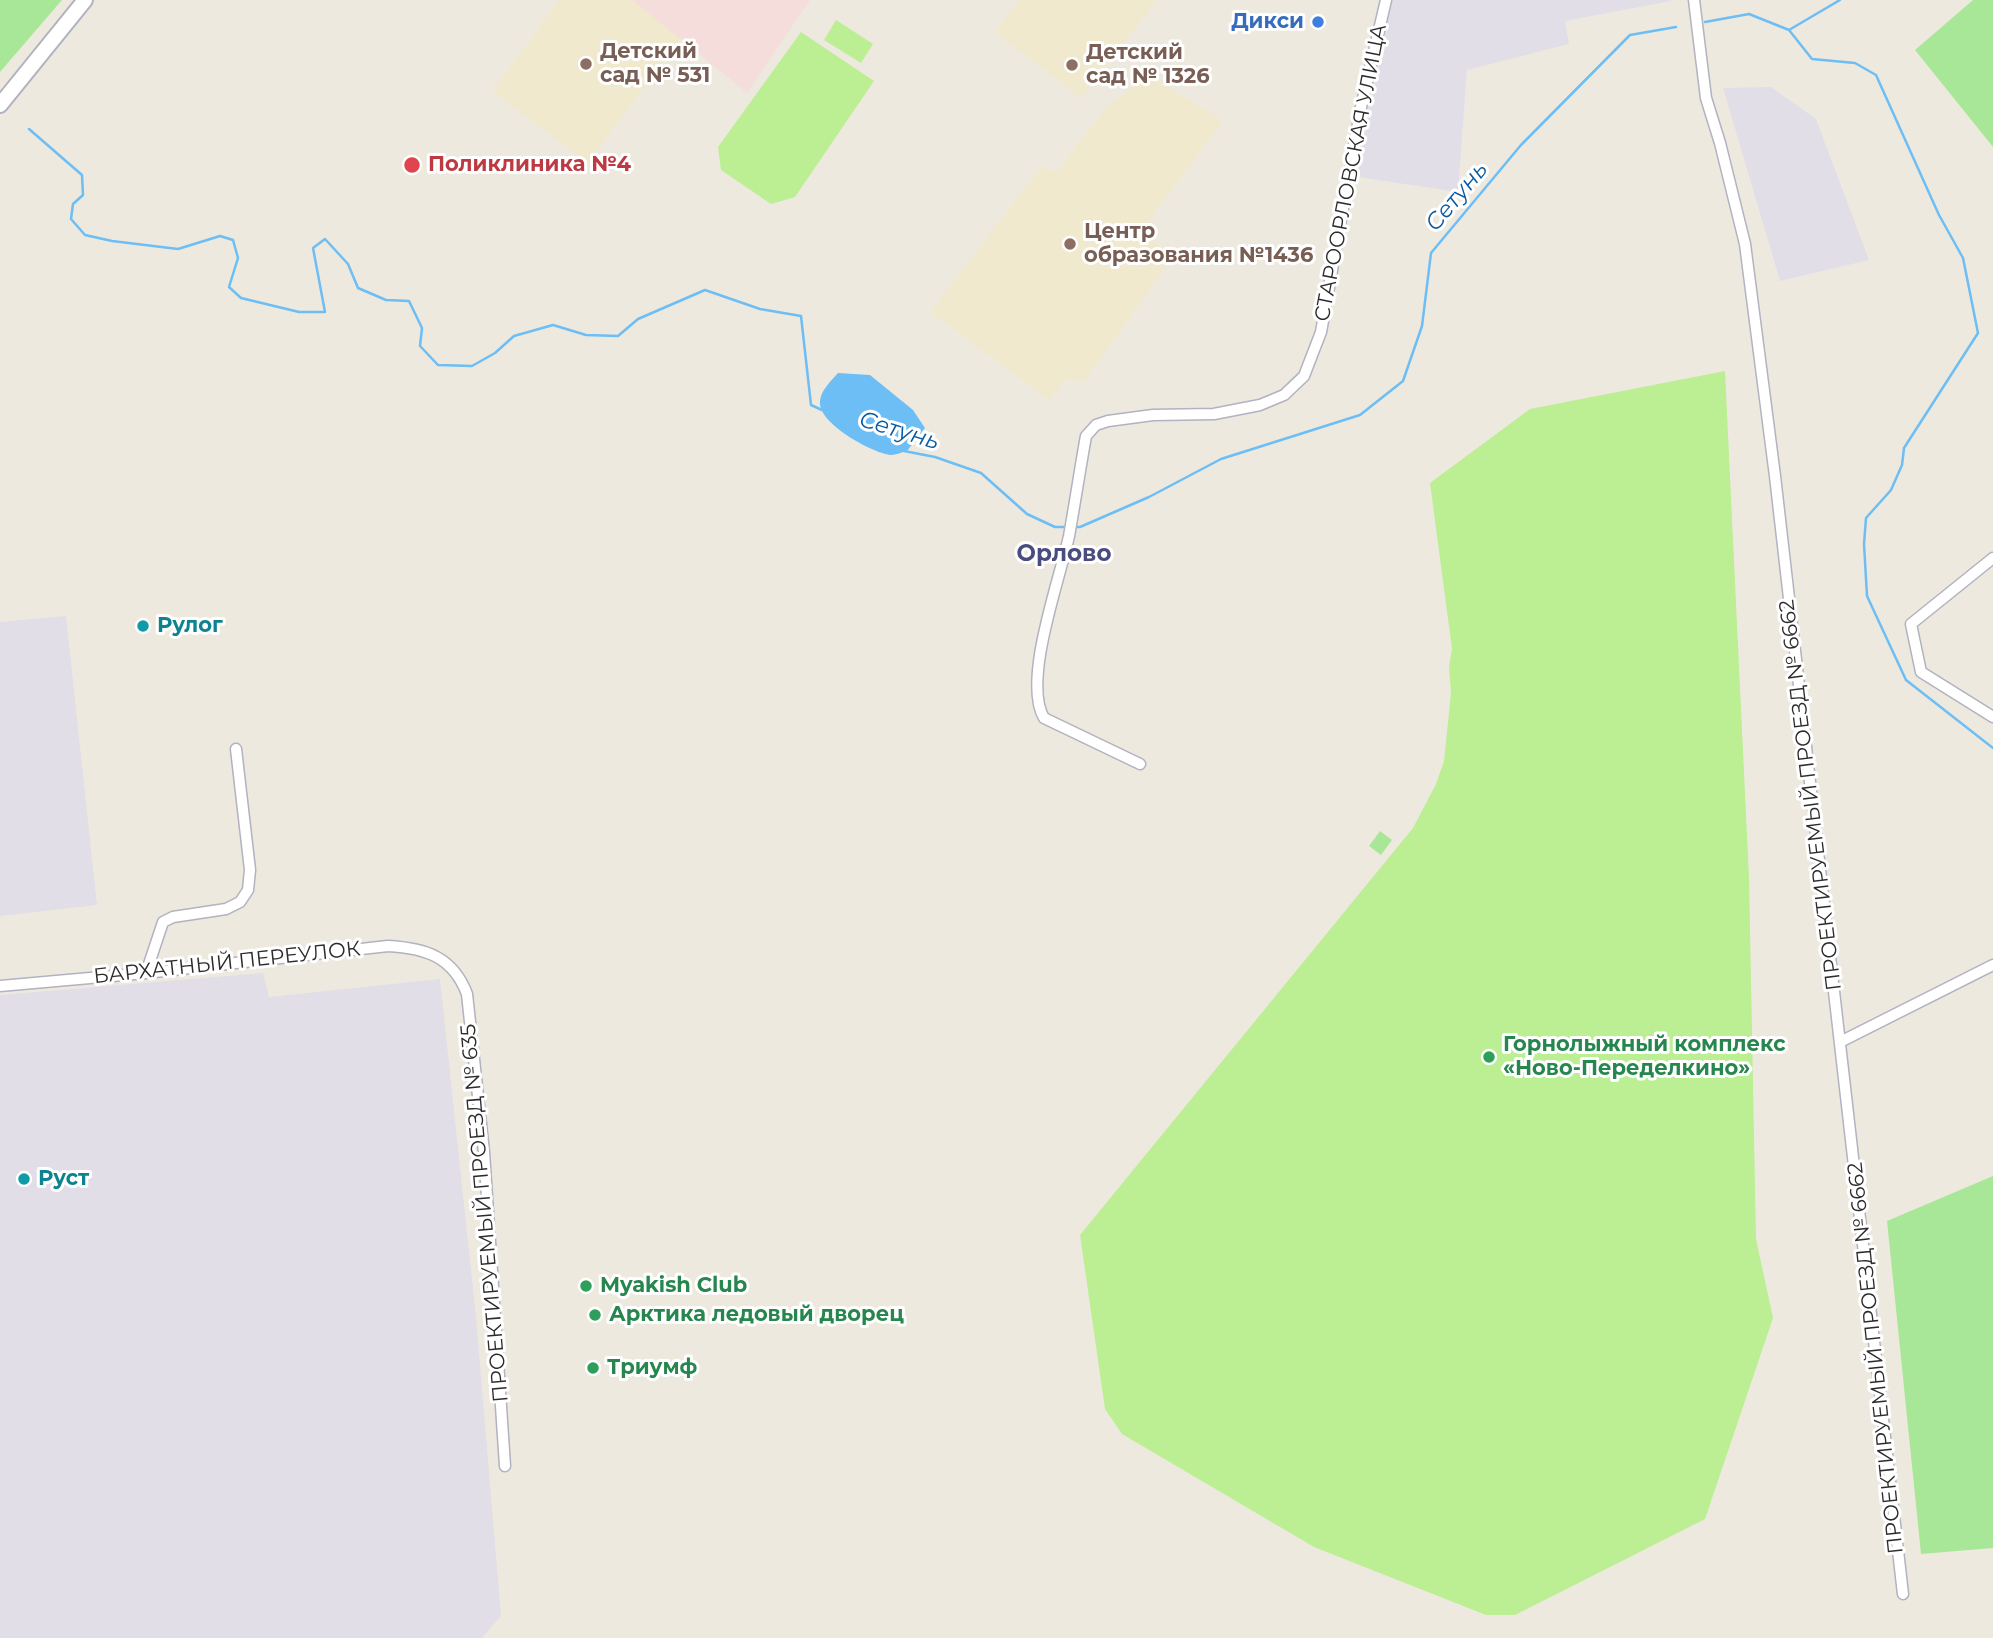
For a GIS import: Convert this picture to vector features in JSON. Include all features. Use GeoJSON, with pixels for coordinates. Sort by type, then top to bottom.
{"type":"FeatureCollection","features":[{"type":"Feature","properties":{"kind":"main road"},"geometry":{"type":"LineString","coordinates":[[0,105],[85,0]]}},
{"type":"Feature","properties":{"kind":"street","name":"СТАРООРЛОВСКАЯ УЛИЦА"},"geometry":{"type":"LineString","coordinates":[[1140,764],[1044,718],[1039,710],[1038,674],[1044,630],[1069,537],[1086,436],[1096,425],[1108,421],[1153,415],[1214,414],[1260,405],[1284,395],[1304,376],[1321,332],[1361,107],[1386,0]]}},
{"type":"Feature","properties":{"kind":"street","name":"ПРОЕКТИРУЕМЫЙ ПРОЕЗД № 6662"},"geometry":{"type":"LineString","coordinates":[[1694,0],[1706,98],[1745,244],[1775,476],[1903,1594]]}},
{"type":"Feature","properties":{"kind":"street"},"geometry":{"type":"LineString","coordinates":[[1993,558],[1911,624],[1921,673],[1993,717]]}},
{"type":"Feature","properties":{"kind":"street"},"geometry":{"type":"LineString","coordinates":[[146,973],[163,922],[173,917],[226,909],[240,902],[248,890],[250,870],[236,749]]}},
{"type":"Feature","properties":{"kind":"street","name":"БАРХАТНЫЙ ПЕРЕУЛОК"},"geometry":{"type":"LineString","coordinates":[[0,986],[388,946],[428,953],[450,965]]}},
{"type":"Feature","properties":{"kind":"street","name":"ПРОЕКТИРУЕМЫЙ ПРОЕЗД № 635"},"geometry":{"type":"LineString","coordinates":[[450,965],[467,994],[483,1140],[505,1465]]}},
{"type":"Feature","properties":{"kind":"street"},"geometry":{"type":"LineString","coordinates":[[1840,1042],[1993,965]]}},
{"type":"Feature","properties":{"kind":"shaded area","name":"Детский сад № 531"},"geometry":{"type":"Polygon","coordinates":[[[559,0],[632,0],[681,38],[588,163],[492,91],[559,0]]]}},
{"type":"Feature","properties":{"kind":"shaded area"},"geometry":{"type":"Polygon","coordinates":[[[632,0],[810,0],[747,93],[632,0]]]}},
{"type":"Feature","properties":{"kind":"shaded area","name":"Детский сад № 1326"},"geometry":{"type":"Polygon","coordinates":[[[1019,0],[1157,0],[1081,98],[995,32],[1019,0]]]}},
{"type":"Feature","properties":{"kind":"shaded area"},"geometry":{"type":"Polygon","coordinates":[[[1387,0],[1671,1],[1565,21],[1569,44],[1467,70],[1458,192],[1351,176],[1387,0]]]}},
{"type":"Feature","properties":{"kind":"shaded area","name":"Центр образования №1436"},"geometry":{"type":"Polygon","coordinates":[[[1150,76],[1223,121],[1140,233],[1174,255],[1084,382],[1068,378],[1049,400],[930,312],[1042,166],[1056,173],[1109,104],[1150,76]]]}},
{"type":"Feature","properties":{"kind":"shaded area"},"geometry":{"type":"Polygon","coordinates":[[[1771,87],[1816,119],[1869,260],[1780,281],[1723,88],[1771,87]]]}},
{"type":"Feature","properties":{"kind":"shaded area"},"geometry":{"type":"Polygon","coordinates":[[[66,616],[97,905],[0,916],[0,622],[66,616]]]}},
{"type":"Feature","properties":{"kind":"shaded area"},"geometry":{"type":"Polygon","coordinates":[[[263,973],[269,997],[440,979],[476,1317],[501,1616],[482,1638],[0,1638],[0,995],[263,973]]]}},
{"type":"Feature","properties":{"kind":"green space"},"geometry":{"type":"Polygon","coordinates":[[[0,0],[62,0],[0,72],[0,0]]]}},
{"type":"Feature","properties":{"kind":"green space"},"geometry":{"type":"Polygon","coordinates":[[[1973,0],[1993,0],[1993,147],[1915,50],[1973,0]]]}},
{"type":"Feature","properties":{"kind":"green space"},"geometry":{"type":"Polygon","coordinates":[[[836,20],[873,44],[861,63],[824,40],[836,20]]]}},
{"type":"Feature","properties":{"kind":"green space"},"geometry":{"type":"Polygon","coordinates":[[[801,32],[874,81],[795,197],[771,204],[721,170],[718,147],[801,32]]]}},
{"type":"Feature","properties":{"kind":"green space","name":"Горнолыжный комплекс «Ново-Переделкино»"},"geometry":{"type":"Polygon","coordinates":[[[1725,371],[1749,878],[1756,1239],[1773,1318],[1705,1519],[1515,1615],[1486,1615],[1314,1547],[1122,1434],[1105,1409],[1080,1235],[1413,828],[1436,784],[1444,761],[1451,693],[1449,667],[1452,649],[1430,483],[1530,409],[1725,371]]]}},
{"type":"Feature","properties":{"kind":"green space"},"geometry":{"type":"Polygon","coordinates":[[[1380,831],[1392,840],[1381,855],[1369,846],[1380,831]]]}},
{"type":"Feature","properties":{"kind":"green space"},"geometry":{"type":"Polygon","coordinates":[[[1993,1176],[1993,1548],[1921,1554],[1887,1221],[1993,1176]]]}},
{"type":"Feature","properties":{"kind":"water"},"geometry":{"type":"Polygon","coordinates":[[[838,373],[870,375],[913,410],[925,428],[907,451],[891,455],[871,449],[847,435],[827,418],[821,410],[820,401],[822,393],[838,373]]]}},
{"type":"Feature","properties":{"kind":"waterway"},"geometry":{"type":"LineString","coordinates":[[1789,30],[1840,0]]}},
{"type":"Feature","properties":{"kind":"waterway","name":"Сетунь"},"geometry":{"type":"LineString","coordinates":[[1705,22],[1749,14],[1789,30],[1812,59],[1855,63],[1876,75],[1939,215],[1963,258],[1978,333],[1904,448],[1902,465],[1891,490],[1866,518],[1864,544],[1867,596],[1906,680],[1993,748]]}},
{"type":"Feature","properties":{"kind":"waterway","name":"Сетунь"},"geometry":{"type":"LineString","coordinates":[[1075,527],[1149,497],[1221,459],[1360,415],[1403,381],[1422,326],[1431,253],[1521,145],[1630,35],[1676,27]]}},
{"type":"Feature","properties":{"kind":"waterway","name":"Сетунь"},"geometry":{"type":"LineString","coordinates":[[29,129],[82,175],[83,195],[73,204],[71,219],[85,235],[178,249],[220,236],[233,240],[238,258],[229,287],[241,298],[299,312],[325,312],[313,248],[325,239],[348,264],[358,288],[386,300],[409,301],[422,328],[420,346],[438,365],[472,366],[495,353],[514,336],[553,325],[586,335],[618,336],[638,319],[705,290],[760,309],[801,316],[811,405],[822,410]]}},
{"type":"Feature","properties":{"kind":"waterway","name":"Сетунь"},"geometry":{"type":"LineString","coordinates":[[904,451],[935,457],[981,473],[1027,514],[1055,527],[1068,527]]}},
{"type":"Feature","properties":{"kind":"place","name":"Дикси"},"geometry":{"type":"Point","coordinates":[1318,22]}},
{"type":"Feature","properties":{"kind":"place","name":"Детский сад № 531"},"geometry":{"type":"Point","coordinates":[586,64]}},
{"type":"Feature","properties":{"kind":"place","name":"Детский сад № 1326"},"geometry":{"type":"Point","coordinates":[1072,65]}},
{"type":"Feature","properties":{"kind":"place","name":"Поликлиника №4"},"geometry":{"type":"Point","coordinates":[412,165]}},
{"type":"Feature","properties":{"kind":"place","name":"Центр образования №1436"},"geometry":{"type":"Point","coordinates":[1070,244]}},
{"type":"Feature","properties":{"kind":"place","name":"Рулог"},"geometry":{"type":"Point","coordinates":[143,626]}},
{"type":"Feature","properties":{"kind":"place","name":"Горнолыжный комплекс «Ново-Переделкино»"},"geometry":{"type":"Point","coordinates":[1489,1057]}},
{"type":"Feature","properties":{"kind":"place","name":"Руст"},"geometry":{"type":"Point","coordinates":[24,1179]}},
{"type":"Feature","properties":{"kind":"place","name":"Myakish Club"},"geometry":{"type":"Point","coordinates":[586,1286]}},
{"type":"Feature","properties":{"kind":"place","name":"Арктика ледовый дворец"},"geometry":{"type":"Point","coordinates":[595,1315]}},
{"type":"Feature","properties":{"kind":"place","name":"Триумф"},"geometry":{"type":"Point","coordinates":[593,1368]}},
{"type":"Feature","properties":{"kind":"district","name":"Орлово"},"geometry":{"type":"Point","coordinates":[1064,554]}}]}
